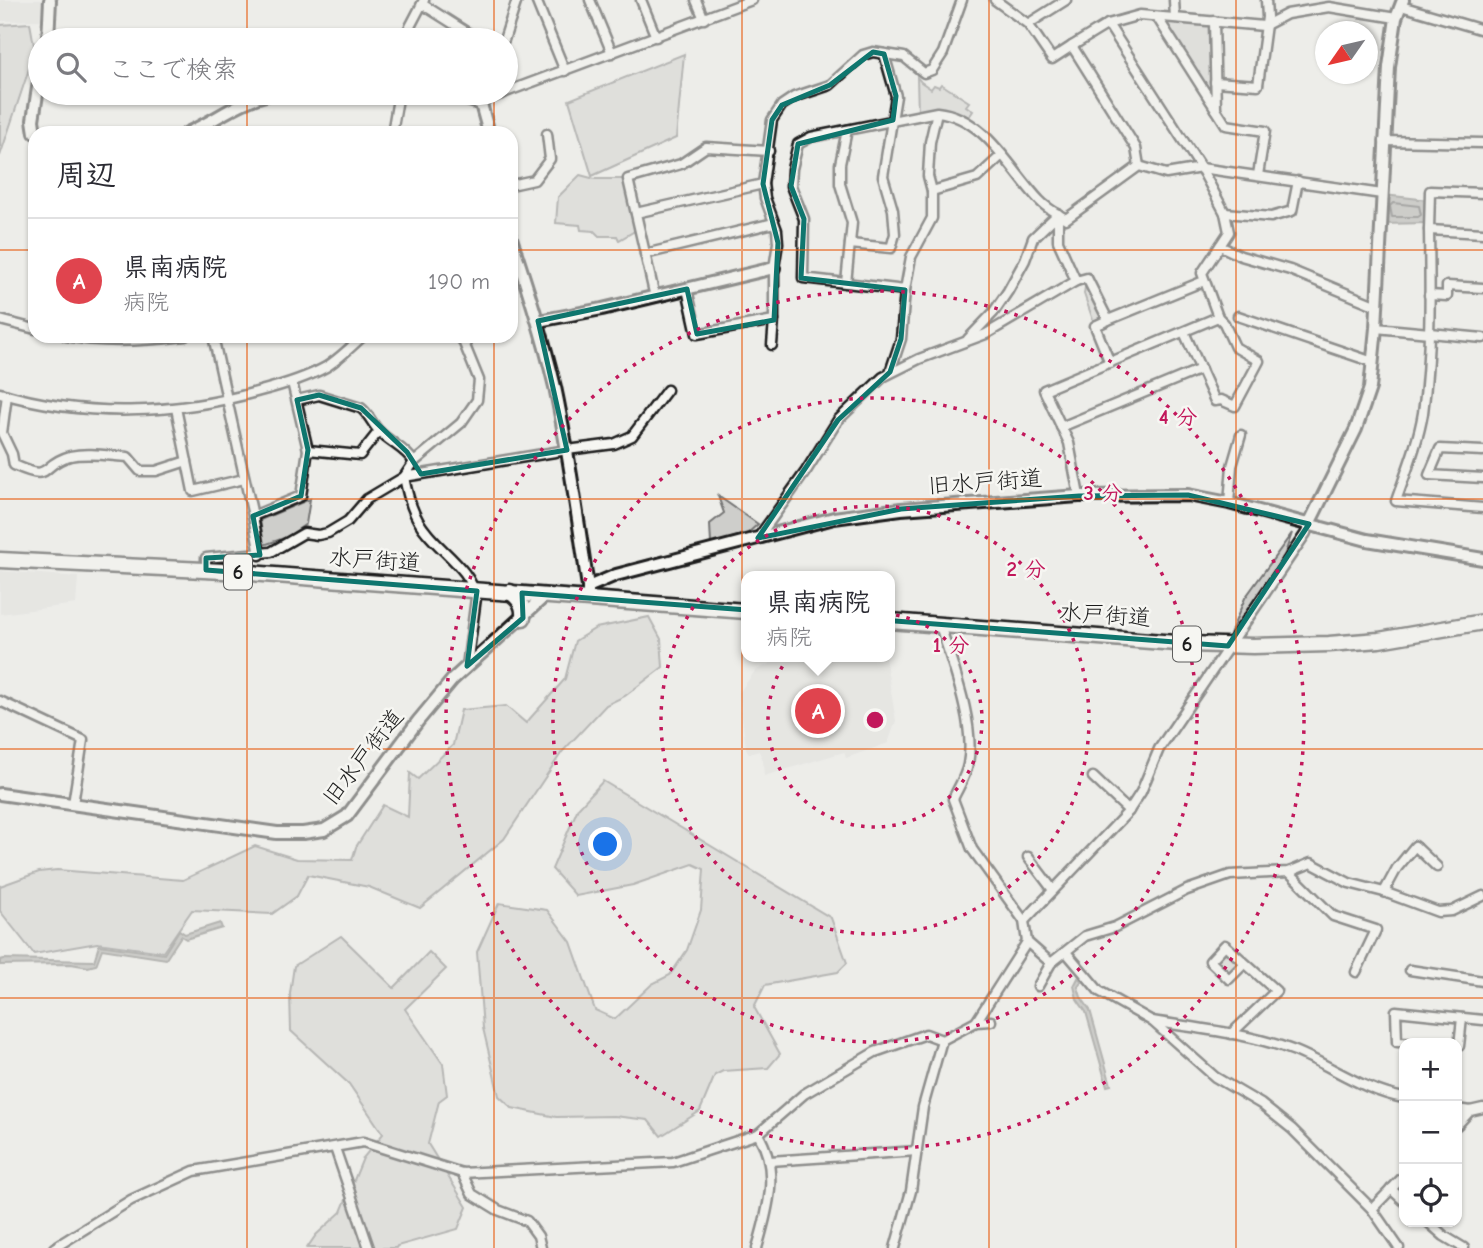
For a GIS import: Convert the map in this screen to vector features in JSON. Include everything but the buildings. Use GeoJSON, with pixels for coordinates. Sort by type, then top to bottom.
{"type":"FeatureCollection","features":[{"type":"Feature","properties":{"kind":"highway","name":"水戸街道"},"geometry":{"type":"LineString","coordinates":[[0,560],[206,570],[546,595],[588,593],[741,610]]}},
{"type":"Feature","properties":{"kind":"highway"},"geometry":{"type":"LineString","coordinates":[[510,592],[523,607],[523,618]]}},
{"type":"Feature","properties":{"kind":"highway","name":"水戸街道"},"geometry":{"type":"LineString","coordinates":[[895,621],[1228,646],[1379,640],[1483,622]]}},
{"type":"Feature","properties":{"kind":"street"},"geometry":{"type":"LineString","coordinates":[[49,28],[50,0]]}},
{"type":"Feature","properties":{"kind":"street"},"geometry":{"type":"LineString","coordinates":[[536,0],[565,71]]}},
{"type":"Feature","properties":{"kind":"street"},"geometry":{"type":"LineString","coordinates":[[590,0],[612,53]]}},
{"type":"Feature","properties":{"kind":"street"},"geometry":{"type":"LineString","coordinates":[[641,0],[656,37]]}},
{"type":"Feature","properties":{"kind":"street"},"geometry":{"type":"LineString","coordinates":[[696,0],[704,19]]}},
{"type":"Feature","properties":{"kind":"street"},"geometry":{"type":"LineString","coordinates":[[772,345],[774,268],[778,243],[763,184],[772,120],[782,104],[830,85],[863,55],[873,52],[904,57],[924,73],[932,71],[943,53],[962,0]]}},
{"type":"Feature","properties":{"kind":"street"},"geometry":{"type":"LineString","coordinates":[[995,0],[1028,24],[1052,59],[1108,24],[1140,15],[1264,26],[1287,13],[1329,7],[1396,18]]}},
{"type":"Feature","properties":{"kind":"street"},"geometry":{"type":"LineString","coordinates":[[1028,24],[1066,0]]}},
{"type":"Feature","properties":{"kind":"street"},"geometry":{"type":"LineString","coordinates":[[1174,0],[1175,17]]}},
{"type":"Feature","properties":{"kind":"street"},"geometry":{"type":"LineString","coordinates":[[1216,82],[1258,85],[1267,17],[1266,0]]}},
{"type":"Feature","properties":{"kind":"street"},"geometry":{"type":"LineString","coordinates":[[507,28],[514,1]]}},
{"type":"Feature","properties":{"kind":"street"},"geometry":{"type":"LineString","coordinates":[[518,87],[749,1]]}},
{"type":"Feature","properties":{"kind":"street"},"geometry":{"type":"LineString","coordinates":[[410,28],[423,2],[461,28]]}},
{"type":"Feature","properties":{"kind":"street"},"geometry":{"type":"LineString","coordinates":[[1024,921],[1129,811],[1141,792],[1158,749],[1302,540],[1360,418],[1370,388],[1373,362],[1389,67],[1396,18],[1402,3],[1483,30]]}},
{"type":"Feature","properties":{"kind":"street"},"geometry":{"type":"LineString","coordinates":[[1157,17],[1226,125],[1265,131],[1258,175]]}},
{"type":"Feature","properties":{"kind":"street"},"geometry":{"type":"LineString","coordinates":[[1214,21],[1216,110]]}},
{"type":"Feature","properties":{"kind":"street"},"geometry":{"type":"LineString","coordinates":[[1108,24],[1201,168],[1225,214],[1229,232],[1202,274],[1218,317],[1224,323],[1235,347],[1259,361],[1235,406],[1221,400],[1215,401],[1184,332]]}},
{"type":"Feature","properties":{"kind":"street"},"geometry":{"type":"LineString","coordinates":[[1072,46],[1136,148],[1139,166]]}},
{"type":"Feature","properties":{"kind":"street"},"geometry":{"type":"LineString","coordinates":[[850,244],[891,248],[895,234],[893,210],[883,176],[896,96],[884,54]]}},
{"type":"Feature","properties":{"kind":"street"},"geometry":{"type":"LineString","coordinates":[[34,126],[35,105]]}},
{"type":"Feature","properties":{"kind":"street"},"geometry":{"type":"LineString","coordinates":[[201,126],[241,105]]}},
{"type":"Feature","properties":{"kind":"street"},"geometry":{"type":"LineString","coordinates":[[393,126],[397,105]]}},
{"type":"Feature","properties":{"kind":"street"},"geometry":{"type":"LineString","coordinates":[[485,105],[488,126]]}},
{"type":"Feature","properties":{"kind":"street"},"geometry":{"type":"LineString","coordinates":[[905,290],[803,278],[804,219],[792,186],[792,169],[798,144],[811,137],[937,111],[950,113],[968,120],[1002,155],[1040,202],[1066,219],[1139,166]]}},
{"type":"Feature","properties":{"kind":"street"},"geometry":{"type":"LineString","coordinates":[[890,372],[901,340],[911,257],[932,218],[933,191],[928,176],[930,142],[937,111]]}},
{"type":"Feature","properties":{"kind":"street"},"geometry":{"type":"LineString","coordinates":[[846,283],[852,223],[840,184],[840,164],[847,130]]}},
{"type":"Feature","properties":{"kind":"street"},"geometry":{"type":"LineString","coordinates":[[518,183],[534,180],[550,159],[547,134]]}},
{"type":"Feature","properties":{"kind":"street"},"geometry":{"type":"LineString","coordinates":[[1384,141],[1483,143]]}},
{"type":"Feature","properties":{"kind":"street"},"geometry":{"type":"LineString","coordinates":[[655,297],[628,179],[681,164],[706,147],[769,151]]}},
{"type":"Feature","properties":{"kind":"street"},"geometry":{"type":"LineString","coordinates":[[933,191],[976,178],[1002,155]]}},
{"type":"Feature","properties":{"kind":"street"},"geometry":{"type":"LineString","coordinates":[[1139,166],[1166,174],[1201,168],[1382,194]]}},
{"type":"Feature","properties":{"kind":"street"},"geometry":{"type":"LineString","coordinates":[[1225,214],[1271,217],[1292,211],[1298,181]]}},
{"type":"Feature","properties":{"kind":"street"},"geometry":{"type":"LineString","coordinates":[[636,213],[763,184]]}},
{"type":"Feature","properties":{"kind":"street"},"geometry":{"type":"LineString","coordinates":[[1483,193],[1430,191],[1428,333],[1422,415],[1414,449],[1396,500],[1483,508]]}},
{"type":"Feature","properties":{"kind":"street"},"geometry":{"type":"LineString","coordinates":[[1058,215],[1058,241],[1076,281]]}},
{"type":"Feature","properties":{"kind":"street"},"geometry":{"type":"LineString","coordinates":[[966,342],[993,313],[1008,291],[1025,260],[1033,238],[1058,215]]}},
{"type":"Feature","properties":{"kind":"street"},"geometry":{"type":"LineString","coordinates":[[645,254],[774,223]]}},
{"type":"Feature","properties":{"kind":"street"},"geometry":{"type":"LineString","coordinates":[[1429,230],[1483,233]]}},
{"type":"Feature","properties":{"kind":"street"},"geometry":{"type":"LineString","coordinates":[[1220,246],[1241,256],[1290,270],[1377,306]]}},
{"type":"Feature","properties":{"kind":"street"},"geometry":{"type":"LineString","coordinates":[[518,260],[538,321],[567,450],[588,593]]}},
{"type":"Feature","properties":{"kind":"street"},"geometry":{"type":"LineString","coordinates":[[538,321],[655,297],[774,268]]}},
{"type":"Feature","properties":{"kind":"street"},"geometry":{"type":"LineString","coordinates":[[758,538],[806,471],[838,420],[890,372],[986,334],[1076,281],[1087,278],[1108,320]]}},
{"type":"Feature","properties":{"kind":"street"},"geometry":{"type":"LineString","coordinates":[[1110,363],[1095,326],[1204,281]]}},
{"type":"Feature","properties":{"kind":"street"},"geometry":{"type":"LineString","coordinates":[[1429,295],[1447,296],[1447,286],[1483,288]]}},
{"type":"Feature","properties":{"kind":"street"},"geometry":{"type":"LineString","coordinates":[[688,289],[697,334],[774,320]]}},
{"type":"Feature","properties":{"kind":"street"},"geometry":{"type":"LineString","coordinates":[[1238,316],[1373,362]]}},
{"type":"Feature","properties":{"kind":"street"},"geometry":{"type":"LineString","coordinates":[[1079,496],[1069,443],[1044,390],[1218,317]]}},
{"type":"Feature","properties":{"kind":"street"},"geometry":{"type":"LineString","coordinates":[[0,320],[28,327]]}},
{"type":"Feature","properties":{"kind":"street"},"geometry":{"type":"LineString","coordinates":[[1376,328],[1483,338]]}},
{"type":"Feature","properties":{"kind":"street"},"geometry":{"type":"LineString","coordinates":[[214,343],[260,555]]}},
{"type":"Feature","properties":{"kind":"street"},"geometry":{"type":"LineString","coordinates":[[187,461],[156,471],[140,471],[128,457],[81,455],[61,460],[41,474],[34,474],[14,465],[2,433],[4,394],[90,409],[142,411],[226,401],[292,382],[328,366],[355,343]]}},
{"type":"Feature","properties":{"kind":"street"},"geometry":{"type":"LineString","coordinates":[[404,477],[414,462],[461,423],[477,400],[479,380],[464,343]]}},
{"type":"Feature","properties":{"kind":"street"},"geometry":{"type":"LineString","coordinates":[[1060,427],[1201,369]]}},
{"type":"Feature","properties":{"kind":"street"},"geometry":{"type":"LineString","coordinates":[[253,516],[301,496],[308,450],[292,382]]}},
{"type":"Feature","properties":{"kind":"street"},"geometry":{"type":"LineString","coordinates":[[206,570],[206,558],[260,555],[279,548],[304,533],[318,536],[328,533],[348,521],[367,499],[404,477],[614,444],[632,436],[667,390]]}},
{"type":"Feature","properties":{"kind":"street"},"geometry":{"type":"LineString","coordinates":[[297,400],[319,395],[361,408],[379,431],[407,452],[414,462]]}},
{"type":"Feature","properties":{"kind":"street"},"geometry":{"type":"LineString","coordinates":[[176,408],[193,491],[244,479]]}},
{"type":"Feature","properties":{"kind":"street"},"geometry":{"type":"LineString","coordinates":[[308,450],[360,455],[379,431]]}},
{"type":"Feature","properties":{"kind":"street"},"geometry":{"type":"LineString","coordinates":[[1229,503],[1232,466],[1241,435]]}},
{"type":"Feature","properties":{"kind":"street"},"geometry":{"type":"LineString","coordinates":[[1483,452],[1440,449],[1429,475],[1483,478]]}},
{"type":"Feature","properties":{"kind":"street"},"geometry":{"type":"LineString","coordinates":[[404,477],[416,518],[427,534],[450,555],[475,590],[467,666]]}},
{"type":"Feature","properties":{"kind":"street","name":"旧水戸街道"},"geometry":{"type":"LineString","coordinates":[[588,593],[616,575],[834,518],[901,509],[1079,496],[1188,495],[1229,503],[1367,540],[1483,559]]}},
{"type":"Feature","properties":{"kind":"street","name":"旧水戸街道"},"geometry":{"type":"LineString","coordinates":[[0,794],[264,831],[303,833],[324,830],[347,817],[418,721],[467,666],[546,595]]}},
{"type":"Feature","properties":{"kind":"street"},"geometry":{"type":"LineString","coordinates":[[940,625],[962,695],[969,739],[968,764],[953,799],[972,849],[1024,921],[1027,942],[976,1022]]}},
{"type":"Feature","properties":{"kind":"street"},"geometry":{"type":"LineString","coordinates":[[0,701],[83,740],[73,804]]}},
{"type":"Feature","properties":{"kind":"street"},"geometry":{"type":"LineString","coordinates":[[1093,777],[1129,811]]}},
{"type":"Feature","properties":{"kind":"street"},"geometry":{"type":"LineString","coordinates":[[1384,892],[1397,868],[1415,846],[1437,867]]}},
{"type":"Feature","properties":{"kind":"street"},"geometry":{"type":"LineString","coordinates":[[1028,857],[1054,890]]}},
{"type":"Feature","properties":{"kind":"street"},"geometry":{"type":"LineString","coordinates":[[1038,986],[1051,963],[1085,936],[1115,927],[1186,890],[1230,875],[1289,872],[1311,863],[1349,883],[1384,892],[1438,912],[1452,911],[1483,896]]}},
{"type":"Feature","properties":{"kind":"street"},"geometry":{"type":"LineString","coordinates":[[1289,872],[1333,916],[1376,930],[1356,972]]}},
{"type":"Feature","properties":{"kind":"street"},"geometry":{"type":"LineString","coordinates":[[1027,942],[1051,963]]}},
{"type":"Feature","properties":{"kind":"street"},"geometry":{"type":"LineString","coordinates":[[1066,952],[1099,991],[1152,1021],[1215,1077],[1261,1104],[1292,1129],[1372,1209],[1399,1248]]}},
{"type":"Feature","properties":{"kind":"street"},"geometry":{"type":"LineString","coordinates":[[1231,1034],[1276,991],[1245,963]]}},
{"type":"Feature","properties":{"kind":"street"},"geometry":{"type":"LineString","coordinates":[[1410,970],[1483,981]]}},
{"type":"Feature","properties":{"kind":"street"},"geometry":{"type":"LineString","coordinates":[[1399,1042],[1396,1011],[1483,1020]]}},
{"type":"Feature","properties":{"kind":"street"},"geometry":{"type":"LineString","coordinates":[[1461,1038],[1462,1018]]}},
{"type":"Feature","properties":{"kind":"street"},"geometry":{"type":"LineString","coordinates":[[895,1248],[911,1191],[923,1107],[942,1040],[976,1022],[991,1021]]}},
{"type":"Feature","properties":{"kind":"street"},"geometry":{"type":"LineString","coordinates":[[1152,1021],[1248,1036],[1297,1052],[1383,1094],[1399,1097]]}},
{"type":"Feature","properties":{"kind":"street"},"geometry":{"type":"LineString","coordinates":[[54,1248],[131,1200],[194,1171],[363,1142],[462,1173],[673,1163],[758,1134],[804,1094],[875,1052],[926,1034],[942,1040]]}},
{"type":"Feature","properties":{"kind":"street"},"geometry":{"type":"LineString","coordinates":[[1462,1110],[1483,1108]]}},
{"type":"Feature","properties":{"kind":"street"},"geometry":{"type":"LineString","coordinates":[[1462,1120],[1470,1111]]}},
{"type":"Feature","properties":{"kind":"street"},"geometry":{"type":"LineString","coordinates":[[757,1248],[770,1204],[770,1161],[767,1148],[758,1134]]}},
{"type":"Feature","properties":{"kind":"street"},"geometry":{"type":"LineString","coordinates":[[335,1148],[369,1248]]}},
{"type":"Feature","properties":{"kind":"street"},"geometry":{"type":"LineString","coordinates":[[770,1161],[916,1151]]}},
{"type":"Feature","properties":{"kind":"street"},"geometry":{"type":"LineString","coordinates":[[462,1173],[472,1194],[498,1210],[527,1221],[538,1236],[541,1248]]}},
{"type":"Feature","properties":{"kind":"street"},"geometry":{"type":"LineString","coordinates":[[1372,1209],[1399,1181]]}},
{"type":"Feature","properties":{"kind":"street"},"geometry":{"type":"LineString","coordinates":[[1391,1189],[1399,1196]]}},
{"type":"Feature","properties":{"kind":"street"},"geometry":{"type":"LineString","coordinates":[[1434,1227],[1464,1248]]}},
{"type":"Feature","properties":{"kind":"highlighted area"},"geometry":{"type":"Polygon","coordinates":[[[873,52],[884,54],[896,96],[893,120],[798,144],[791,186],[804,219],[801,278],[905,290],[901,339],[890,372],[838,420],[758,538],[901,509],[1079,496],[1188,495],[1309,524],[1228,646],[522,593],[523,618],[467,666],[477,591],[206,570],[206,558],[260,555],[253,516],[301,496],[308,450],[297,400],[319,395],[361,408],[407,452],[421,474],[567,450],[538,321],[687,289],[697,334],[774,320],[778,243],[763,184],[772,120],[782,105],[830,85],[873,52]]]}},
{"type":"Feature","properties":{"kind":"shaded area"},"geometry":{"type":"Polygon","coordinates":[[[0,0],[42,0],[42,20],[0,21],[0,0]]]}},
{"type":"Feature","properties":{"kind":"shaded area"},"geometry":{"type":"Polygon","coordinates":[[[1160,18],[1211,23],[1215,104],[1160,18]]]}},
{"type":"Feature","properties":{"kind":"shaded area"},"geometry":{"type":"Polygon","coordinates":[[[30,23],[31,28],[28,28],[28,72],[0,156],[0,25],[30,23]]]}},
{"type":"Feature","properties":{"kind":"shaded area"},"geometry":{"type":"Polygon","coordinates":[[[684,54],[676,138],[592,176],[569,100],[684,54]]]}},
{"type":"Feature","properties":{"kind":"shaded area"},"geometry":{"type":"Polygon","coordinates":[[[917,77],[931,89],[934,85],[939,87],[941,84],[969,102],[966,106],[973,111],[969,117],[944,110],[918,113],[917,77]]]}},
{"type":"Feature","properties":{"kind":"shaded area"},"geometry":{"type":"Polygon","coordinates":[[[580,175],[595,179],[625,179],[637,227],[633,232],[619,240],[617,236],[599,236],[594,231],[581,230],[580,225],[556,223],[558,197],[580,175]]]}},
{"type":"Feature","properties":{"kind":"shaded area"},"geometry":{"type":"Polygon","coordinates":[[[1086,280],[1105,319],[1094,323],[1084,294],[1086,280]]]}},
{"type":"Feature","properties":{"kind":"shaded area"},"geometry":{"type":"Polygon","coordinates":[[[718,496],[758,524],[748,533],[711,544],[710,524],[724,513],[718,496]]]}},
{"type":"Feature","properties":{"kind":"shaded area"},"geometry":{"type":"Polygon","coordinates":[[[310,499],[306,524],[287,537],[264,545],[260,520],[310,499]]]}},
{"type":"Feature","properties":{"kind":"shaded area"},"geometry":{"type":"Polygon","coordinates":[[[1292,533],[1283,559],[1230,634],[1245,598],[1292,533]]]}},
{"type":"Feature","properties":{"kind":"shaded area"},"geometry":{"type":"Polygon","coordinates":[[[0,571],[78,577],[76,604],[0,614],[0,571]]]}},
{"type":"Feature","properties":{"kind":"shaded area"},"geometry":{"type":"Polygon","coordinates":[[[649,617],[661,639],[663,667],[625,696],[606,705],[562,752],[504,839],[420,908],[369,887],[308,875],[297,896],[272,914],[192,910],[163,952],[97,943],[34,954],[0,911],[0,886],[39,872],[57,870],[183,880],[255,846],[297,859],[352,860],[356,847],[383,805],[408,817],[410,773],[418,779],[453,745],[461,710],[506,706],[526,723],[565,679],[575,641],[596,628],[649,617]]]}},
{"type":"Feature","properties":{"kind":"shaded area"},"geometry":{"type":"Polygon","coordinates":[[[773,662],[886,662],[896,721],[888,743],[846,758],[844,752],[764,776],[759,751],[749,754],[746,748],[739,693],[755,671],[773,662]]]}},
{"type":"Feature","properties":{"kind":"shaded area"},"geometry":{"type":"Polygon","coordinates":[[[603,781],[831,918],[847,963],[838,972],[765,985],[754,1007],[780,1054],[768,1068],[723,1071],[715,1075],[700,1111],[661,1136],[648,1120],[614,1116],[556,1117],[512,1108],[499,1096],[483,1028],[477,952],[499,903],[547,910],[571,942],[595,1010],[615,1019],[652,984],[670,975],[687,950],[701,910],[704,869],[693,864],[633,885],[576,896],[552,869],[578,808],[603,781]]]}},
{"type":"Feature","properties":{"kind":"shaded area"},"geometry":{"type":"Polygon","coordinates":[[[341,936],[394,988],[429,952],[446,969],[405,1009],[443,1064],[447,1095],[439,1101],[428,1144],[467,1207],[458,1229],[396,1248],[307,1248],[316,1235],[341,1212],[363,1158],[383,1134],[349,1084],[291,1031],[290,993],[294,966],[341,936]]]}},
{"type":"Feature","properties":{"kind":"shaded area"},"geometry":{"type":"Polygon","coordinates":[[[1225,947],[1243,963],[1229,976],[1212,961],[1225,947]]]}},
{"type":"Feature","properties":{"kind":"water"},"geometry":{"type":"Polygon","coordinates":[[[1384,195],[1428,200],[1428,223],[1382,224],[1384,195]]]}},
{"type":"Feature","properties":{"kind":"water"},"geometry":{"type":"Polygon","coordinates":[[[220,923],[222,928],[186,939],[181,936],[166,959],[102,949],[96,965],[88,967],[71,964],[0,965],[0,960],[4,959],[94,961],[99,945],[164,954],[179,930],[185,934],[220,923]]]}},
{"type":"Feature","properties":{"kind":"water"},"geometry":{"type":"Polygon","coordinates":[[[1078,978],[1082,981],[1078,987],[1090,1010],[1111,1085],[1107,1086],[1086,1012],[1077,999],[1074,986],[1078,978]]]}},
{"type":"Feature","properties":{"kind":"place","name":"県南病院"},"geometry":{"type":"Point","coordinates":[818,711]}}]}
